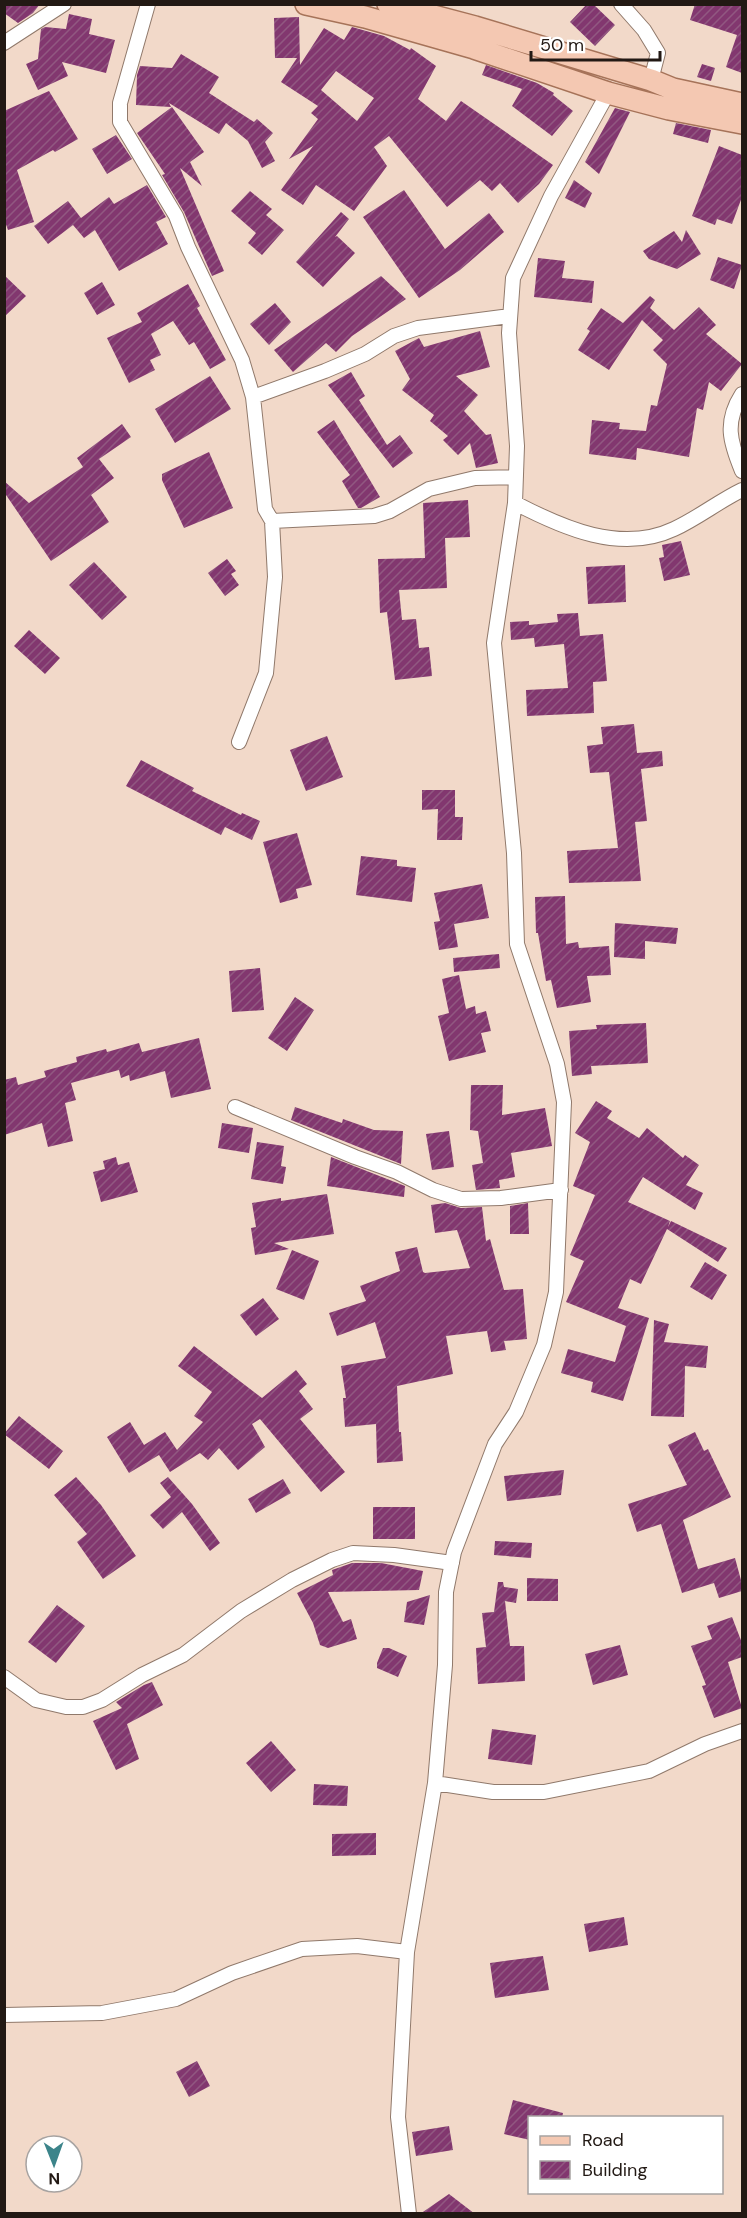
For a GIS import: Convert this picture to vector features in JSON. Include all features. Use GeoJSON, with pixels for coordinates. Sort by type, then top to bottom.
{"type":"FeatureCollection","features":[{"type":"Feature","properties":{"kind":"main road"},"geometry":{"type":"LineString","coordinates":[[306,4],[365,16],[474,48],[608,93],[669,109],[742,123]]}},
{"type":"Feature","properties":{"kind":"main road"},"geometry":{"type":"LineString","coordinates":[[388,4],[475,27],[651,80],[673,89],[742,104]]}},
{"type":"Feature","properties":{"kind":"street"},"geometry":{"type":"LineString","coordinates":[[4,43],[64,4]]}},
{"type":"Feature","properties":{"kind":"street"},"geometry":{"type":"LineString","coordinates":[[148,4],[120,103],[120,122],[176,216],[188,247],[242,360],[253,397],[265,509],[272,521],[275,577],[266,673],[239,742]]}},
{"type":"Feature","properties":{"kind":"street"},"geometry":{"type":"LineString","coordinates":[[621,4],[644,30],[658,53],[651,80]]}},
{"type":"Feature","properties":{"kind":"street"},"geometry":{"type":"LineString","coordinates":[[409,2214],[398,2116],[406,1952],[435,1783],[445,1665],[446,1592],[454,1552],[495,1444],[516,1412],[544,1345],[556,1292],[564,1102],[557,1064],[516,944],[514,853],[494,643],[515,503],[517,446],[509,333],[513,278],[551,196],[608,93]]}},
{"type":"Feature","properties":{"kind":"street"},"geometry":{"type":"LineString","coordinates":[[253,397],[325,372],[365,354],[394,336],[418,328],[510,316]]}},
{"type":"Feature","properties":{"kind":"street"},"geometry":{"type":"LineString","coordinates":[[742,394],[733,408],[730,428],[732,448],[742,471]]}},
{"type":"Feature","properties":{"kind":"street"},"geometry":{"type":"LineString","coordinates":[[272,521],[374,516],[390,511],[429,489],[475,478],[516,477]]}},
{"type":"Feature","properties":{"kind":"street"},"geometry":{"type":"LineString","coordinates":[[515,503],[575,531],[613,539],[641,538],[671,531],[742,490]]}},
{"type":"Feature","properties":{"kind":"street"},"geometry":{"type":"LineString","coordinates":[[235,1107],[397,1172],[432,1190],[461,1199],[501,1198],[561,1190]]}},
{"type":"Feature","properties":{"kind":"street"},"geometry":{"type":"LineString","coordinates":[[4,1677],[36,1700],[66,1707],[83,1707],[102,1700],[142,1675],[183,1655],[242,1611],[292,1580],[332,1560],[353,1553],[394,1555],[452,1563]]}},
{"type":"Feature","properties":{"kind":"street"},"geometry":{"type":"LineString","coordinates":[[435,1783],[494,1792],[544,1792],[649,1770],[705,1744],[742,1731]]}},
{"type":"Feature","properties":{"kind":"street"},"geometry":{"type":"LineString","coordinates":[[4,2015],[102,2013],[176,1999],[232,1973],[302,1949],[357,1946],[406,1952]]}},
{"type":"Feature","properties":{"kind":"building"},"geometry":{"type":"Polygon","coordinates":[[[4,4],[40,4],[33,13],[18,23],[4,13],[4,4]]]}},
{"type":"Feature","properties":{"kind":"building"},"geometry":{"type":"Polygon","coordinates":[[[587,4],[593,4],[615,25],[595,46],[570,22],[587,4]]]}},
{"type":"Feature","properties":{"kind":"building"},"geometry":{"type":"Polygon","coordinates":[[[695,4],[742,4],[742,73],[726,67],[737,35],[690,20],[695,4]]]}},
{"type":"Feature","properties":{"kind":"building"},"geometry":{"type":"Polygon","coordinates":[[[69,14],[92,19],[89,34],[115,40],[106,73],[62,62],[68,76],[38,90],[26,64],[38,59],[41,29],[45,27],[66,29],[69,14]]]}},
{"type":"Feature","properties":{"kind":"building"},"geometry":{"type":"Polygon","coordinates":[[[299,17],[300,65],[324,28],[344,40],[352,27],[384,36],[410,50],[411,48],[436,66],[418,99],[446,121],[461,101],[553,165],[539,184],[518,203],[500,183],[492,191],[480,180],[447,207],[389,136],[374,147],[387,166],[354,211],[316,185],[303,205],[281,190],[313,146],[289,159],[318,119],[311,113],[318,106],[281,82],[297,58],[275,58],[274,18],[299,17]],[[336,71],[321,90],[357,121],[374,98],[336,71]]]}},
{"type":"Feature","properties":{"kind":"building"},"geometry":{"type":"Polygon","coordinates":[[[181,54],[219,77],[209,93],[254,122],[257,119],[273,133],[265,142],[275,161],[262,168],[248,141],[226,123],[219,134],[169,103],[171,107],[136,105],[137,75],[140,66],[172,68],[181,54]]]}},
{"type":"Feature","properties":{"kind":"building"},"geometry":{"type":"Polygon","coordinates":[[[702,64],[715,68],[711,81],[697,77],[702,64]]]}},
{"type":"Feature","properties":{"kind":"building"},"geometry":{"type":"Polygon","coordinates":[[[486,65],[537,83],[554,93],[553,95],[573,111],[552,136],[512,106],[522,89],[482,75],[486,65]]]}},
{"type":"Feature","properties":{"kind":"building"},"geometry":{"type":"Polygon","coordinates":[[[49,91],[78,139],[17,170],[34,222],[8,230],[4,219],[4,111],[49,91]]]}},
{"type":"Feature","properties":{"kind":"building"},"geometry":{"type":"Polygon","coordinates":[[[172,107],[204,152],[190,162],[202,186],[180,168],[224,271],[212,276],[184,212],[162,175],[165,174],[137,133],[172,107]]]}},
{"type":"Feature","properties":{"kind":"building"},"geometry":{"type":"Polygon","coordinates":[[[615,108],[630,112],[599,174],[585,162],[615,108]]]}},
{"type":"Feature","properties":{"kind":"building"},"geometry":{"type":"Polygon","coordinates":[[[676,123],[711,130],[708,143],[673,134],[676,123]]]}},
{"type":"Feature","properties":{"kind":"building"},"geometry":{"type":"Polygon","coordinates":[[[116,135],[132,159],[107,174],[92,149],[116,135]]]}},
{"type":"Feature","properties":{"kind":"building"},"geometry":{"type":"Polygon","coordinates":[[[719,146],[742,155],[742,197],[732,224],[717,219],[715,225],[692,216],[719,146]]]}},
{"type":"Feature","properties":{"kind":"building"},"geometry":{"type":"Polygon","coordinates":[[[574,180],[592,193],[585,208],[565,198],[574,180]]]}},
{"type":"Feature","properties":{"kind":"building"},"geometry":{"type":"Polygon","coordinates":[[[147,185],[166,217],[156,222],[168,244],[119,271],[95,230],[84,238],[73,225],[48,244],[34,226],[68,201],[81,218],[109,197],[114,204],[147,185]]]}},
{"type":"Feature","properties":{"kind":"building"},"geometry":{"type":"Polygon","coordinates":[[[404,190],[445,249],[489,213],[504,232],[460,270],[419,298],[363,217],[404,190]]]}},
{"type":"Feature","properties":{"kind":"building"},"geometry":{"type":"Polygon","coordinates":[[[250,191],[272,209],[266,215],[284,230],[262,255],[248,243],[256,233],[231,211],[250,191]]]}},
{"type":"Feature","properties":{"kind":"building"},"geometry":{"type":"Polygon","coordinates":[[[341,212],[349,219],[335,237],[337,236],[355,253],[323,287],[296,262],[341,212]]]}},
{"type":"Feature","properties":{"kind":"building"},"geometry":{"type":"Polygon","coordinates":[[[686,230],[701,254],[677,269],[649,259],[643,251],[674,231],[682,242],[686,230]]]}},
{"type":"Feature","properties":{"kind":"building"},"geometry":{"type":"Polygon","coordinates":[[[718,257],[742,265],[734,289],[710,280],[718,257]]]}},
{"type":"Feature","properties":{"kind":"building"},"geometry":{"type":"Polygon","coordinates":[[[538,258],[565,261],[562,278],[594,281],[592,303],[534,297],[538,258]]]}},
{"type":"Feature","properties":{"kind":"building"},"geometry":{"type":"Polygon","coordinates":[[[4,275],[26,296],[4,317],[4,275]]]}},
{"type":"Feature","properties":{"kind":"building"},"geometry":{"type":"Polygon","coordinates":[[[381,276],[406,299],[352,336],[336,352],[326,343],[293,372],[274,350],[381,276]]]}},
{"type":"Feature","properties":{"kind":"building"},"geometry":{"type":"Polygon","coordinates":[[[102,282],[115,305],[97,315],[84,293],[102,282]]]}},
{"type":"Feature","properties":{"kind":"building"},"geometry":{"type":"Polygon","coordinates":[[[188,284],[200,306],[197,308],[226,360],[210,369],[194,342],[189,345],[173,321],[151,334],[161,355],[150,360],[155,370],[129,383],[107,338],[142,322],[137,313],[188,284]]]}},
{"type":"Feature","properties":{"kind":"building"},"geometry":{"type":"Polygon","coordinates":[[[650,296],[655,300],[650,308],[674,330],[699,307],[716,325],[706,334],[742,364],[721,391],[709,382],[703,410],[697,408],[689,457],[637,448],[636,460],[589,454],[592,420],[620,423],[619,429],[646,431],[651,405],[657,406],[667,364],[653,350],[663,340],[642,320],[609,370],[578,350],[590,331],[587,329],[601,308],[623,323],[650,296]]]}},
{"type":"Feature","properties":{"kind":"building"},"geometry":{"type":"Polygon","coordinates":[[[275,303],[291,322],[269,345],[250,324],[275,303]]]}},
{"type":"Feature","properties":{"kind":"building"},"geometry":{"type":"Polygon","coordinates":[[[480,331],[490,367],[456,376],[478,395],[464,411],[486,435],[491,434],[498,463],[476,468],[470,443],[458,455],[443,440],[448,436],[430,421],[434,415],[402,390],[410,379],[395,351],[419,338],[424,347],[480,331]]]}},
{"type":"Feature","properties":{"kind":"building"},"geometry":{"type":"Polygon","coordinates":[[[351,372],[365,396],[359,400],[387,445],[400,435],[413,453],[393,468],[328,385],[351,372]]]}},
{"type":"Feature","properties":{"kind":"building"},"geometry":{"type":"Polygon","coordinates":[[[210,376],[231,409],[175,443],[155,409],[210,376]]]}},
{"type":"Feature","properties":{"kind":"building"},"geometry":{"type":"Polygon","coordinates":[[[334,420],[380,497],[361,508],[358,508],[342,481],[350,475],[317,432],[334,420]]]}},
{"type":"Feature","properties":{"kind":"building"},"geometry":{"type":"Polygon","coordinates":[[[122,424],[131,437],[99,459],[114,478],[91,495],[109,522],[51,561],[4,492],[4,481],[29,503],[83,467],[77,458],[122,424]]]}},
{"type":"Feature","properties":{"kind":"building"},"geometry":{"type":"Polygon","coordinates":[[[209,452],[233,508],[184,528],[162,480],[162,474],[209,452]]]}},
{"type":"Feature","properties":{"kind":"building"},"geometry":{"type":"Polygon","coordinates":[[[468,500],[470,537],[445,538],[447,588],[399,590],[402,620],[416,619],[419,648],[429,647],[432,676],[395,680],[387,612],[380,613],[378,559],[425,558],[423,503],[468,500]]]}},
{"type":"Feature","properties":{"kind":"building"},"geometry":{"type":"Polygon","coordinates":[[[681,541],[690,575],[664,581],[659,558],[664,557],[662,545],[681,541]]]}},
{"type":"Feature","properties":{"kind":"building"},"geometry":{"type":"Polygon","coordinates":[[[227,559],[236,571],[231,574],[239,585],[225,596],[208,573],[227,559]]]}},
{"type":"Feature","properties":{"kind":"building"},"geometry":{"type":"Polygon","coordinates":[[[94,562],[127,597],[102,620],[69,585],[94,562]]]}},
{"type":"Feature","properties":{"kind":"building"},"geometry":{"type":"Polygon","coordinates":[[[625,565],[626,602],[588,604],[586,567],[625,565]]]}},
{"type":"Feature","properties":{"kind":"building"},"geometry":{"type":"Polygon","coordinates":[[[578,613],[580,636],[603,634],[607,681],[593,682],[594,713],[527,716],[526,690],[568,688],[564,644],[535,647],[534,638],[511,640],[510,622],[529,621],[529,625],[558,622],[557,614],[578,613]]]}},
{"type":"Feature","properties":{"kind":"building"},"geometry":{"type":"Polygon","coordinates":[[[29,630],[60,658],[45,674],[14,646],[29,630]]]}},
{"type":"Feature","properties":{"kind":"building"},"geometry":{"type":"Polygon","coordinates":[[[634,724],[637,753],[662,751],[663,766],[641,769],[647,821],[635,822],[641,881],[569,883],[567,851],[618,848],[609,772],[590,773],[587,746],[603,744],[601,727],[634,724]]]}},
{"type":"Feature","properties":{"kind":"building"},"geometry":{"type":"Polygon","coordinates":[[[327,736],[343,777],[306,791],[290,750],[327,736]]]}},
{"type":"Feature","properties":{"kind":"building"},"geometry":{"type":"Polygon","coordinates":[[[141,760],[194,788],[192,791],[241,815],[242,813],[260,821],[252,840],[225,827],[221,835],[126,786],[141,760]]]}},
{"type":"Feature","properties":{"kind":"building"},"geometry":{"type":"Polygon","coordinates":[[[422,790],[455,790],[455,817],[463,817],[462,840],[437,840],[438,809],[422,810],[422,790]]]}},
{"type":"Feature","properties":{"kind":"building"},"geometry":{"type":"Polygon","coordinates":[[[297,833],[312,885],[296,889],[298,898],[280,903],[263,842],[297,833]]]}},
{"type":"Feature","properties":{"kind":"building"},"geometry":{"type":"Polygon","coordinates":[[[361,856],[397,860],[397,866],[416,868],[412,902],[356,895],[361,856]]]}},
{"type":"Feature","properties":{"kind":"building"},"geometry":{"type":"Polygon","coordinates":[[[482,884],[489,918],[454,924],[458,947],[439,950],[434,922],[440,921],[434,893],[482,884]]]}},
{"type":"Feature","properties":{"kind":"building"},"geometry":{"type":"Polygon","coordinates":[[[565,896],[566,944],[578,942],[579,948],[609,946],[611,975],[587,976],[591,1002],[557,1008],[551,980],[546,981],[538,933],[536,933],[535,897],[565,896]]]}},
{"type":"Feature","properties":{"kind":"building"},"geometry":{"type":"Polygon","coordinates":[[[615,923],[678,928],[676,944],[645,941],[645,959],[614,957],[615,923]]]}},
{"type":"Feature","properties":{"kind":"building"},"geometry":{"type":"Polygon","coordinates":[[[499,954],[500,968],[454,972],[453,958],[499,954]]]}},
{"type":"Feature","properties":{"kind":"building"},"geometry":{"type":"Polygon","coordinates":[[[260,968],[264,1010],[232,1012],[229,971],[260,968]]]}},
{"type":"Feature","properties":{"kind":"building"},"geometry":{"type":"Polygon","coordinates":[[[459,975],[466,1009],[475,1006],[476,1014],[486,1011],[491,1031],[481,1033],[486,1052],[449,1061],[438,1016],[449,1013],[442,979],[459,975]]]}},
{"type":"Feature","properties":{"kind":"building"},"geometry":{"type":"Polygon","coordinates":[[[295,997],[314,1010],[287,1051],[268,1038],[295,997]]]}},
{"type":"Feature","properties":{"kind":"building"},"geometry":{"type":"Polygon","coordinates":[[[646,1023],[648,1063],[591,1066],[592,1074],[572,1076],[569,1031],[597,1029],[596,1025],[646,1023]]]}},
{"type":"Feature","properties":{"kind":"building"},"geometry":{"type":"Polygon","coordinates":[[[199,1038],[211,1089],[171,1098],[165,1071],[130,1081],[129,1075],[121,1078],[119,1070],[71,1083],[76,1100],[65,1103],[73,1141],[48,1147],[42,1123],[4,1135],[4,1080],[16,1077],[18,1085],[46,1077],[44,1071],[77,1062],[76,1057],[106,1049],[107,1052],[139,1043],[142,1052],[199,1038]]]}},
{"type":"Feature","properties":{"kind":"building"},"geometry":{"type":"Polygon","coordinates":[[[471,1085],[503,1085],[502,1115],[545,1108],[552,1146],[511,1153],[515,1177],[499,1180],[500,1188],[476,1190],[472,1165],[483,1163],[478,1131],[470,1130],[471,1085]]]}},
{"type":"Feature","properties":{"kind":"building"},"geometry":{"type":"Polygon","coordinates":[[[596,1101],[612,1111],[607,1118],[639,1138],[647,1128],[683,1158],[685,1155],[699,1165],[686,1185],[703,1193],[695,1210],[643,1177],[628,1202],[670,1221],[668,1227],[671,1221],[727,1248],[718,1262],[667,1229],[641,1284],[630,1279],[618,1308],[649,1318],[623,1401],[591,1392],[593,1382],[561,1373],[568,1349],[615,1362],[626,1326],[566,1302],[584,1261],[570,1255],[595,1195],[573,1186],[590,1142],[575,1133],[596,1101]]]}},
{"type":"Feature","properties":{"kind":"building"},"geometry":{"type":"Polygon","coordinates":[[[295,1107],[342,1123],[343,1119],[374,1130],[403,1131],[401,1164],[291,1120],[295,1107]]]}},
{"type":"Feature","properties":{"kind":"building"},"geometry":{"type":"Polygon","coordinates":[[[222,1123],[253,1128],[249,1153],[218,1148],[222,1123]]]}},
{"type":"Feature","properties":{"kind":"building"},"geometry":{"type":"Polygon","coordinates":[[[449,1131],[454,1167],[432,1170],[426,1134],[449,1131]]]}},
{"type":"Feature","properties":{"kind":"building"},"geometry":{"type":"Polygon","coordinates":[[[257,1142],[284,1146],[281,1166],[286,1167],[283,1184],[251,1179],[257,1142]]]}},
{"type":"Feature","properties":{"kind":"building"},"geometry":{"type":"Polygon","coordinates":[[[116,1157],[118,1165],[129,1162],[138,1192],[101,1202],[93,1172],[105,1169],[103,1161],[116,1157]]]}},
{"type":"Feature","properties":{"kind":"building"},"geometry":{"type":"Polygon","coordinates":[[[331,1157],[405,1186],[404,1197],[327,1186],[331,1157]]]}},
{"type":"Feature","properties":{"kind":"building"},"geometry":{"type":"Polygon","coordinates":[[[327,1194],[334,1234],[274,1243],[289,1249],[255,1255],[251,1228],[256,1227],[252,1203],[327,1194]]]}},
{"type":"Feature","properties":{"kind":"building"},"geometry":{"type":"Polygon","coordinates":[[[445,1203],[461,1208],[482,1207],[486,1241],[490,1239],[504,1290],[523,1289],[527,1339],[504,1341],[506,1350],[491,1352],[487,1331],[446,1336],[453,1374],[397,1386],[403,1461],[377,1463],[376,1424],[345,1427],[343,1398],[346,1398],[341,1366],[386,1358],[375,1322],[337,1336],[329,1313],[366,1301],[360,1286],[400,1271],[395,1252],[417,1247],[425,1273],[470,1268],[457,1230],[435,1233],[431,1205],[445,1203]]]}},
{"type":"Feature","properties":{"kind":"building"},"geometry":{"type":"Polygon","coordinates":[[[528,1203],[529,1234],[510,1234],[510,1206],[528,1203]]]}},
{"type":"Feature","properties":{"kind":"building"},"geometry":{"type":"Polygon","coordinates":[[[292,1250],[319,1261],[304,1300],[276,1289],[292,1250]]]}},
{"type":"Feature","properties":{"kind":"building"},"geometry":{"type":"Polygon","coordinates":[[[705,1262],[727,1275],[712,1300],[690,1287],[705,1262]]]}},
{"type":"Feature","properties":{"kind":"building"},"geometry":{"type":"Polygon","coordinates":[[[263,1298],[279,1319],[256,1336],[240,1315],[263,1298]]]}},
{"type":"Feature","properties":{"kind":"building"},"geometry":{"type":"Polygon","coordinates":[[[654,1320],[669,1324],[664,1342],[708,1346],[706,1368],[685,1366],[684,1417],[651,1416],[654,1320]]]}},
{"type":"Feature","properties":{"kind":"building"},"geometry":{"type":"Polygon","coordinates":[[[194,1346],[262,1398],[296,1370],[307,1384],[299,1391],[313,1409],[300,1419],[345,1472],[321,1492],[260,1419],[252,1424],[265,1447],[238,1470],[219,1448],[208,1460],[200,1453],[170,1472],[159,1455],[129,1473],[107,1437],[130,1422],[144,1445],[165,1432],[177,1450],[203,1422],[194,1416],[212,1392],[178,1366],[194,1346]]]}},
{"type":"Feature","properties":{"kind":"building"},"geometry":{"type":"Polygon","coordinates":[[[19,1416],[63,1451],[49,1469],[4,1434],[19,1416]]]}},
{"type":"Feature","properties":{"kind":"building"},"geometry":{"type":"Polygon","coordinates":[[[695,1432],[704,1451],[708,1449],[731,1497],[683,1520],[698,1569],[735,1558],[742,1591],[719,1598],[714,1583],[682,1593],[661,1524],[637,1532],[628,1504],[687,1485],[668,1445],[695,1432]]]}},
{"type":"Feature","properties":{"kind":"building"},"geometry":{"type":"Polygon","coordinates":[[[564,1470],[561,1495],[507,1501],[504,1476],[564,1470]]]}},
{"type":"Feature","properties":{"kind":"building"},"geometry":{"type":"Polygon","coordinates":[[[76,1477],[101,1505],[136,1556],[103,1579],[77,1542],[87,1534],[54,1495],[76,1477]]]}},
{"type":"Feature","properties":{"kind":"building"},"geometry":{"type":"Polygon","coordinates":[[[168,1477],[192,1504],[220,1543],[210,1551],[182,1512],[163,1529],[150,1515],[171,1497],[160,1483],[168,1477]]]}},
{"type":"Feature","properties":{"kind":"building"},"geometry":{"type":"Polygon","coordinates":[[[283,1479],[291,1493],[256,1513],[248,1499],[283,1479]]]}},
{"type":"Feature","properties":{"kind":"building"},"geometry":{"type":"Polygon","coordinates":[[[373,1507],[415,1507],[415,1539],[373,1539],[373,1507]]]}},
{"type":"Feature","properties":{"kind":"building"},"geometry":{"type":"Polygon","coordinates":[[[495,1541],[532,1543],[531,1558],[494,1555],[495,1541]]]}},
{"type":"Feature","properties":{"kind":"building"},"geometry":{"type":"Polygon","coordinates":[[[352,1563],[381,1563],[423,1571],[419,1590],[328,1592],[343,1622],[351,1619],[357,1639],[328,1648],[320,1645],[313,1623],[297,1593],[333,1575],[332,1570],[352,1563]]]}},
{"type":"Feature","properties":{"kind":"building"},"geometry":{"type":"Polygon","coordinates":[[[527,1578],[558,1579],[558,1601],[527,1601],[527,1578]]]}},
{"type":"Feature","properties":{"kind":"building"},"geometry":{"type":"Polygon","coordinates":[[[498,1582],[503,1582],[504,1587],[518,1589],[516,1603],[505,1601],[510,1646],[524,1646],[525,1681],[478,1684],[476,1648],[486,1647],[482,1613],[494,1612],[498,1582]]]}},
{"type":"Feature","properties":{"kind":"building"},"geometry":{"type":"Polygon","coordinates":[[[430,1595],[424,1625],[404,1622],[407,1602],[430,1595]]]}},
{"type":"Feature","properties":{"kind":"building"},"geometry":{"type":"Polygon","coordinates":[[[57,1605],[85,1626],[56,1663],[28,1642],[57,1605]]]}},
{"type":"Feature","properties":{"kind":"building"},"geometry":{"type":"Polygon","coordinates":[[[732,1617],[742,1643],[742,1657],[728,1662],[742,1708],[714,1718],[702,1686],[706,1685],[691,1646],[712,1639],[707,1626],[732,1617]]]}},
{"type":"Feature","properties":{"kind":"building"},"geometry":{"type":"Polygon","coordinates":[[[620,1645],[628,1675],[593,1685],[585,1654],[620,1645]]]}},
{"type":"Feature","properties":{"kind":"building"},"geometry":{"type":"Polygon","coordinates":[[[383,1648],[389,1648],[407,1656],[398,1677],[377,1668],[383,1648]]]}},
{"type":"Feature","properties":{"kind":"building"},"geometry":{"type":"Polygon","coordinates":[[[152,1682],[163,1705],[127,1724],[139,1759],[116,1770],[93,1721],[122,1708],[116,1702],[152,1682]]]}},
{"type":"Feature","properties":{"kind":"building"},"geometry":{"type":"Polygon","coordinates":[[[492,1729],[536,1735],[532,1765],[488,1759],[492,1729]]]}},
{"type":"Feature","properties":{"kind":"building"},"geometry":{"type":"Polygon","coordinates":[[[271,1741],[296,1770],[271,1792],[246,1763],[271,1741]]]}},
{"type":"Feature","properties":{"kind":"building"},"geometry":{"type":"Polygon","coordinates":[[[314,1784],[348,1786],[347,1806],[313,1805],[314,1784]]]}},
{"type":"Feature","properties":{"kind":"building"},"geometry":{"type":"Polygon","coordinates":[[[376,1833],[376,1855],[332,1856],[332,1834],[376,1833]]]}},
{"type":"Feature","properties":{"kind":"building"},"geometry":{"type":"Polygon","coordinates":[[[624,1917],[628,1945],[589,1952],[584,1924],[624,1917]]]}},
{"type":"Feature","properties":{"kind":"building"},"geometry":{"type":"Polygon","coordinates":[[[543,1956],[549,1990],[495,1998],[490,1963],[543,1956]]]}},
{"type":"Feature","properties":{"kind":"building"},"geometry":{"type":"Polygon","coordinates":[[[197,2061],[210,2086],[189,2097],[176,2072],[197,2061]]]}},
{"type":"Feature","properties":{"kind":"building"},"geometry":{"type":"Polygon","coordinates":[[[513,2100],[563,2113],[562,2116],[528,2116],[528,2140],[504,2134],[513,2100]]]}},
{"type":"Feature","properties":{"kind":"building"},"geometry":{"type":"Polygon","coordinates":[[[449,2126],[453,2150],[416,2156],[412,2132],[449,2126]]]}},
{"type":"Feature","properties":{"kind":"building"},"geometry":{"type":"Polygon","coordinates":[[[449,2194],[475,2214],[420,2214],[449,2194]]]}}]}
